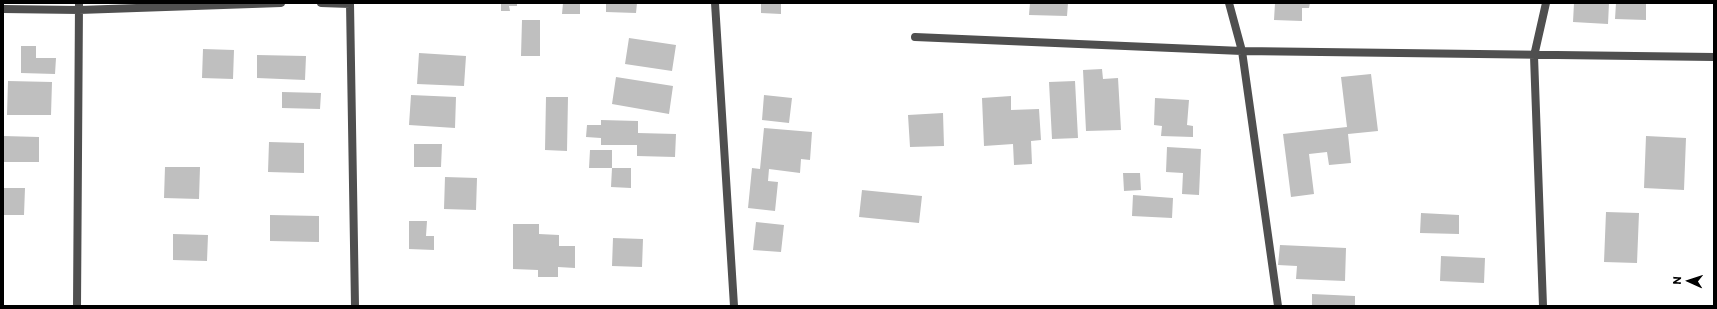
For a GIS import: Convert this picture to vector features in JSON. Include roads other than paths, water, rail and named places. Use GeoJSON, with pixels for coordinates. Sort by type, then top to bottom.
{"type":"FeatureCollection","features":[{"type":"Feature","properties":{"kind":"street"},"geometry":{"type":"LineString","coordinates":[[3,9],[79,6],[282,3]]}},
{"type":"Feature","properties":{"kind":"street"},"geometry":{"type":"LineString","coordinates":[[321,3],[350,3],[354,306]]}},
{"type":"Feature","properties":{"kind":"street"},"geometry":{"type":"LineString","coordinates":[[715,3],[734,306]]}},
{"type":"Feature","properties":{"kind":"street"},"geometry":{"type":"LineString","coordinates":[[1229,3],[1242,51],[1278,306]]}},
{"type":"Feature","properties":{"kind":"street"},"geometry":{"type":"LineString","coordinates":[[1543,306],[1534,56],[1546,3]]}},
{"type":"Feature","properties":{"kind":"street"},"geometry":{"type":"LineString","coordinates":[[77,306],[79,6]]}},
{"type":"Feature","properties":{"kind":"street"},"geometry":{"type":"LineString","coordinates":[[915,37],[1242,51],[1534,56],[1714,57]]}}]}
